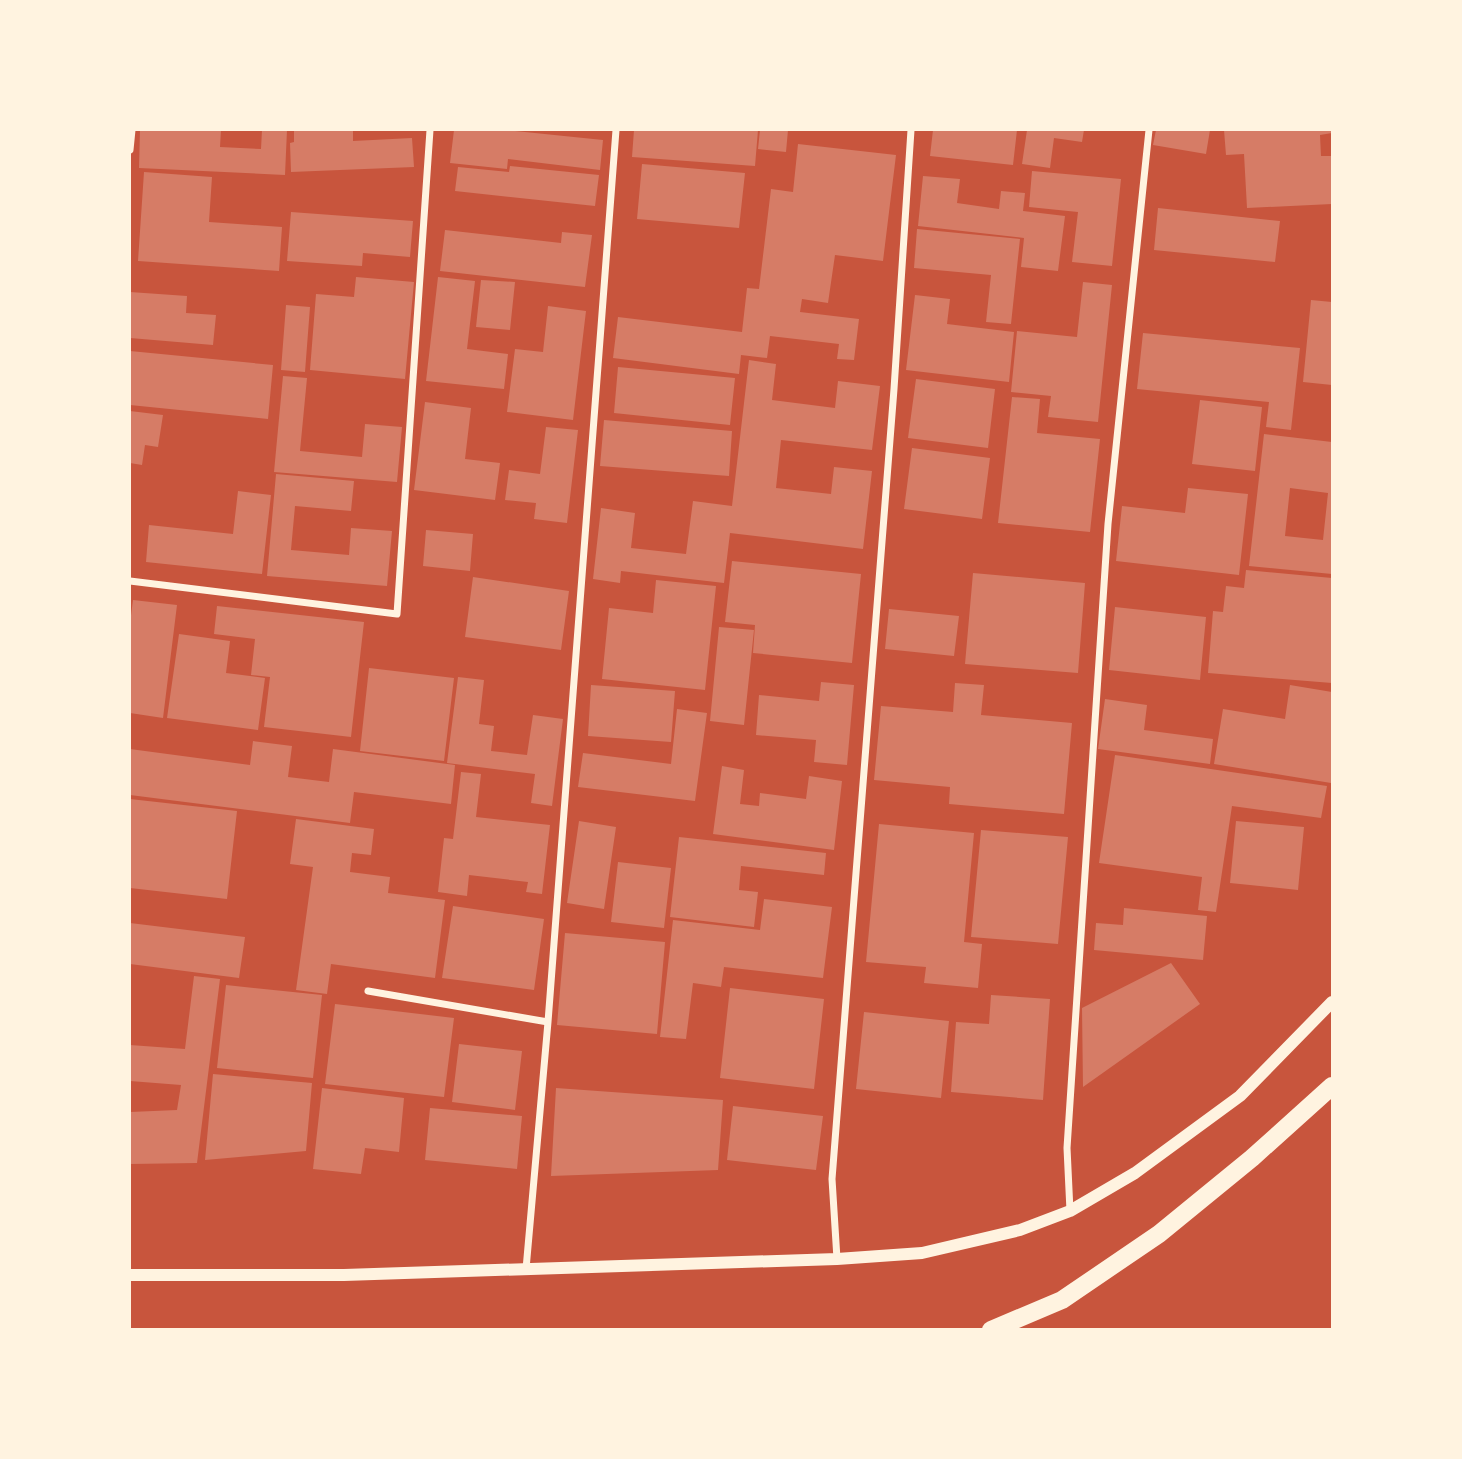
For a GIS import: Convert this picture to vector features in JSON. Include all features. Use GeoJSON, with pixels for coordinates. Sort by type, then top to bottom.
{"type":"FeatureCollection","features":[{"type":"Feature","properties":{"kind":"main road"},"geometry":{"type":"LineString","coordinates":[[991,1329],[1062,1300],[1159,1234],[1252,1158],[1332,1086]]}},
{"type":"Feature","properties":{"kind":"street"},"geometry":{"type":"LineString","coordinates":[[130,150],[132,130]]}},
{"type":"Feature","properties":{"kind":"street"},"geometry":{"type":"LineString","coordinates":[[130,581],[397,614],[430,130]]}},
{"type":"Feature","properties":{"kind":"street"},"geometry":{"type":"LineString","coordinates":[[526,1269],[548,1023],[616,130]]}},
{"type":"Feature","properties":{"kind":"street"},"geometry":{"type":"LineString","coordinates":[[837,1259],[832,1178],[894,389],[911,130]]}},
{"type":"Feature","properties":{"kind":"street"},"geometry":{"type":"LineString","coordinates":[[1070,1211],[1067,1147],[1107,538],[1149,130]]}},
{"type":"Feature","properties":{"kind":"street"},"geometry":{"type":"LineString","coordinates":[[368,991],[548,1023]]}},
{"type":"Feature","properties":{"kind":"street"},"geometry":{"type":"LineString","coordinates":[[130,1275],[344,1275],[837,1259],[922,1253],[1020,1230],[1070,1211],[1135,1174],[1240,1096],[1332,1002]]}},
{"type":"Feature","properties":{"kind":"building"},"geometry":{"type":"Polygon","coordinates":[[[140,130],[221,130],[220,147],[261,149],[262,130],[287,130],[285,175],[139,168],[140,130]]]}},
{"type":"Feature","properties":{"kind":"building"},"geometry":{"type":"Polygon","coordinates":[[[294,130],[353,130],[353,141],[412,138],[414,167],[291,172],[290,143],[294,142],[294,130]]]}},
{"type":"Feature","properties":{"kind":"building"},"geometry":{"type":"Polygon","coordinates":[[[454,130],[505,130],[603,140],[600,170],[508,159],[507,169],[450,163],[454,130]]]}},
{"type":"Feature","properties":{"kind":"building"},"geometry":{"type":"Polygon","coordinates":[[[634,130],[758,130],[755,166],[632,157],[634,130]]]}},
{"type":"Feature","properties":{"kind":"building"},"geometry":{"type":"Polygon","coordinates":[[[760,130],[788,130],[786,152],[758,149],[760,130]]]}},
{"type":"Feature","properties":{"kind":"building"},"geometry":{"type":"Polygon","coordinates":[[[933,130],[1017,130],[1013,165],[930,156],[933,130]]]}},
{"type":"Feature","properties":{"kind":"building"},"geometry":{"type":"Polygon","coordinates":[[[1027,130],[1084,130],[1082,142],[1054,138],[1050,168],[1022,164],[1027,130]]]}},
{"type":"Feature","properties":{"kind":"building"},"geometry":{"type":"Polygon","coordinates":[[[1156,130],[1210,130],[1206,154],[1153,145],[1156,130]]]}},
{"type":"Feature","properties":{"kind":"building"},"geometry":{"type":"Polygon","coordinates":[[[1224,130],[1332,130],[1332,133],[1320,135],[1321,156],[1332,156],[1332,204],[1247,208],[1244,154],[1226,155],[1224,130]]]}},
{"type":"Feature","properties":{"kind":"building"},"geometry":{"type":"Polygon","coordinates":[[[798,144],[896,155],[883,261],[835,255],[828,303],[802,299],[800,312],[859,319],[854,360],[837,359],[839,344],[770,336],[767,358],[741,355],[739,374],[613,358],[618,317],[742,332],[747,288],[759,289],[771,189],[793,192],[798,144]]]}},
{"type":"Feature","properties":{"kind":"building"},"geometry":{"type":"Polygon","coordinates":[[[642,164],[745,173],[739,228],[637,219],[642,164]]]}},
{"type":"Feature","properties":{"kind":"building"},"geometry":{"type":"Polygon","coordinates":[[[510,166],[599,175],[595,206],[455,191],[458,167],[509,172],[510,166]]]}},
{"type":"Feature","properties":{"kind":"building"},"geometry":{"type":"Polygon","coordinates":[[[1032,171],[1121,179],[1112,266],[1072,262],[1078,212],[1029,207],[1032,171]]]}},
{"type":"Feature","properties":{"kind":"building"},"geometry":{"type":"Polygon","coordinates":[[[144,172],[212,177],[209,222],[282,227],[279,271],[138,261],[144,172]]]}},
{"type":"Feature","properties":{"kind":"building"},"geometry":{"type":"Polygon","coordinates":[[[923,176],[960,179],[957,203],[999,209],[1001,191],[1025,193],[1023,211],[1065,216],[1058,271],[1021,267],[1024,238],[918,226],[923,176]]]}},
{"type":"Feature","properties":{"kind":"building"},"geometry":{"type":"Polygon","coordinates":[[[1158,208],[1280,221],[1275,262],[1154,250],[1158,208]]]}},
{"type":"Feature","properties":{"kind":"building"},"geometry":{"type":"Polygon","coordinates":[[[291,212],[413,221],[410,257],[363,253],[362,266],[287,261],[291,212]]]}},
{"type":"Feature","properties":{"kind":"building"},"geometry":{"type":"Polygon","coordinates":[[[917,229],[1020,239],[1011,324],[986,322],[991,275],[914,268],[917,229]]]}},
{"type":"Feature","properties":{"kind":"building"},"geometry":{"type":"Polygon","coordinates":[[[445,230],[561,243],[562,232],[592,235],[585,287],[440,271],[445,230]]]}},
{"type":"Feature","properties":{"kind":"building"},"geometry":{"type":"Polygon","coordinates":[[[356,277],[414,282],[405,379],[310,370],[316,294],[354,297],[356,277]]]}},
{"type":"Feature","properties":{"kind":"building"},"geometry":{"type":"Polygon","coordinates":[[[438,277],[475,281],[467,349],[508,354],[504,389],[426,381],[438,277]]]}},
{"type":"Feature","properties":{"kind":"building"},"geometry":{"type":"Polygon","coordinates":[[[481,280],[515,282],[510,330],[476,327],[481,280]]]}},
{"type":"Feature","properties":{"kind":"building"},"geometry":{"type":"Polygon","coordinates":[[[1083,282],[1112,285],[1098,422],[1048,417],[1051,396],[1011,392],[1017,331],[1077,337],[1083,282]]]}},
{"type":"Feature","properties":{"kind":"building"},"geometry":{"type":"Polygon","coordinates":[[[130,292],[187,296],[186,313],[216,315],[213,345],[130,338],[130,292]]]}},
{"type":"Feature","properties":{"kind":"building"},"geometry":{"type":"Polygon","coordinates":[[[915,295],[950,299],[947,324],[1014,332],[1009,382],[906,370],[915,295]]]}},
{"type":"Feature","properties":{"kind":"building"},"geometry":{"type":"Polygon","coordinates":[[[1311,300],[1332,302],[1332,385],[1303,382],[1311,300]]]}},
{"type":"Feature","properties":{"kind":"building"},"geometry":{"type":"Polygon","coordinates":[[[286,305],[310,307],[305,372],[281,370],[286,305]]]}},
{"type":"Feature","properties":{"kind":"building"},"geometry":{"type":"Polygon","coordinates":[[[548,306],[586,311],[573,420],[507,412],[515,349],[543,352],[548,306]]]}},
{"type":"Feature","properties":{"kind":"building"},"geometry":{"type":"Polygon","coordinates":[[[1143,333],[1300,348],[1291,430],[1266,427],[1269,402],[1137,389],[1143,333]]]}},
{"type":"Feature","properties":{"kind":"building"},"geometry":{"type":"Polygon","coordinates":[[[130,351],[273,365],[268,419],[130,405],[130,351]]]}},
{"type":"Feature","properties":{"kind":"building"},"geometry":{"type":"Polygon","coordinates":[[[749,360],[776,364],[772,400],[835,408],[838,381],[880,386],[872,450],[781,440],[776,488],[831,494],[834,467],[872,471],[863,549],[730,533],[724,583],[621,571],[620,583],[593,579],[601,508],[635,513],[631,548],[686,554],[693,501],[732,506],[749,360]]]}},
{"type":"Feature","properties":{"kind":"building"},"geometry":{"type":"Polygon","coordinates":[[[618,367],[735,378],[730,425],[614,413],[618,367]]]}},
{"type":"Feature","properties":{"kind":"building"},"geometry":{"type":"Polygon","coordinates":[[[283,376],[307,378],[300,451],[362,457],[365,424],[402,427],[397,482],[274,472],[283,376]]]}},
{"type":"Feature","properties":{"kind":"building"},"geometry":{"type":"Polygon","coordinates":[[[916,379],[995,389],[988,448],[908,438],[916,379]]]}},
{"type":"Feature","properties":{"kind":"building"},"geometry":{"type":"Polygon","coordinates":[[[1012,397],[1040,399],[1037,433],[1100,439],[1090,532],[998,523],[1012,397]]]}},
{"type":"Feature","properties":{"kind":"building"},"geometry":{"type":"Polygon","coordinates":[[[1200,400],[1262,407],[1255,471],[1192,464],[1200,400]]]}},
{"type":"Feature","properties":{"kind":"building"},"geometry":{"type":"Polygon","coordinates":[[[425,402],[471,408],[465,459],[500,463],[495,500],[414,490],[425,402]]]}},
{"type":"Feature","properties":{"kind":"building"},"geometry":{"type":"Polygon","coordinates":[[[130,411],[163,415],[158,447],[145,445],[142,465],[130,463],[130,411]]]}},
{"type":"Feature","properties":{"kind":"building"},"geometry":{"type":"Polygon","coordinates":[[[604,420],[732,431],[729,476],[600,466],[604,420]]]}},
{"type":"Feature","properties":{"kind":"building"},"geometry":{"type":"Polygon","coordinates":[[[546,427],[578,430],[567,523],[534,519],[536,503],[505,500],[509,470],[540,474],[546,427]]]}},
{"type":"Feature","properties":{"kind":"building"},"geometry":{"type":"Polygon","coordinates":[[[1264,434],[1332,442],[1332,574],[1249,566],[1264,434]],[[1290,488],[1285,536],[1323,540],[1328,493],[1290,488]]]}},
{"type":"Feature","properties":{"kind":"building"},"geometry":{"type":"Polygon","coordinates":[[[912,448],[990,458],[982,519],[904,509],[912,448]]]}},
{"type":"Feature","properties":{"kind":"building"},"geometry":{"type":"Polygon","coordinates":[[[276,474],[354,481],[351,511],[295,506],[291,550],[349,555],[351,528],[392,531],[387,586],[267,576],[276,474]]]}},
{"type":"Feature","properties":{"kind":"building"},"geometry":{"type":"Polygon","coordinates":[[[1188,488],[1248,494],[1239,575],[1116,561],[1122,506],[1185,513],[1188,488]]]}},
{"type":"Feature","properties":{"kind":"building"},"geometry":{"type":"Polygon","coordinates":[[[238,491],[271,495],[262,574],[146,562],[149,525],[233,534],[238,491]]]}},
{"type":"Feature","properties":{"kind":"building"},"geometry":{"type":"Polygon","coordinates":[[[426,530],[473,534],[470,571],[423,566],[426,530]]]}},
{"type":"Feature","properties":{"kind":"building"},"geometry":{"type":"Polygon","coordinates":[[[732,561],[861,574],[852,663],[753,653],[755,625],[725,622],[732,561]]]}},
{"type":"Feature","properties":{"kind":"building"},"geometry":{"type":"Polygon","coordinates":[[[1246,570],[1332,578],[1332,683],[1208,673],[1213,611],[1223,612],[1226,586],[1244,588],[1246,570]]]}},
{"type":"Feature","properties":{"kind":"building"},"geometry":{"type":"Polygon","coordinates":[[[973,573],[1085,583],[1078,673],[965,664],[973,573]]]}},
{"type":"Feature","properties":{"kind":"building"},"geometry":{"type":"Polygon","coordinates":[[[473,577],[569,591],[561,650],[465,637],[473,577]]]}},
{"type":"Feature","properties":{"kind":"building"},"geometry":{"type":"Polygon","coordinates":[[[656,580],[716,586],[705,690],[602,679],[609,608],[653,613],[656,580]]]}},
{"type":"Feature","properties":{"kind":"building"},"geometry":{"type":"Polygon","coordinates":[[[133,600],[177,605],[163,718],[130,713],[130,623],[133,600]]]}},
{"type":"Feature","properties":{"kind":"building"},"geometry":{"type":"Polygon","coordinates":[[[217,606],[364,622],[351,737],[264,727],[270,677],[251,675],[255,639],[214,634],[217,606]]]}},
{"type":"Feature","properties":{"kind":"building"},"geometry":{"type":"Polygon","coordinates":[[[1115,607],[1206,617],[1200,680],[1109,670],[1115,607]]]}},
{"type":"Feature","properties":{"kind":"building"},"geometry":{"type":"Polygon","coordinates":[[[889,609],[959,616],[954,656],[885,649],[889,609]]]}},
{"type":"Feature","properties":{"kind":"building"},"geometry":{"type":"Polygon","coordinates":[[[719,627],[754,630],[744,725],[710,721],[719,627]]]}},
{"type":"Feature","properties":{"kind":"building"},"geometry":{"type":"Polygon","coordinates":[[[179,634],[230,641],[226,673],[265,678],[258,730],[167,718],[179,634]]]}},
{"type":"Feature","properties":{"kind":"building"},"geometry":{"type":"Polygon","coordinates":[[[369,668],[454,678],[444,761],[360,751],[369,668]]]}},
{"type":"Feature","properties":{"kind":"building"},"geometry":{"type":"Polygon","coordinates":[[[458,677],[484,680],[479,724],[494,726],[491,751],[527,755],[533,715],[563,719],[552,806],[531,803],[535,774],[447,763],[458,677]]]}},
{"type":"Feature","properties":{"kind":"building"},"geometry":{"type":"Polygon","coordinates":[[[821,682],[854,685],[847,765],[814,762],[816,740],[756,735],[759,695],[819,701],[821,682]]]}},
{"type":"Feature","properties":{"kind":"building"},"geometry":{"type":"Polygon","coordinates":[[[955,683],[984,685],[981,715],[1072,723],[1064,814],[949,804],[950,787],[874,780],[881,706],[953,712],[955,683]]]}},
{"type":"Feature","properties":{"kind":"building"},"geometry":{"type":"Polygon","coordinates":[[[591,685],[675,691],[671,742],[588,736],[591,685]]]}},
{"type":"Feature","properties":{"kind":"building"},"geometry":{"type":"Polygon","coordinates":[[[1290,685],[1332,692],[1331,783],[1214,764],[1223,709],[1285,719],[1290,685]]]}},
{"type":"Feature","properties":{"kind":"building"},"geometry":{"type":"Polygon","coordinates":[[[1105,699],[1147,705],[1144,730],[1213,739],[1210,764],[1098,749],[1105,699]]]}},
{"type":"Feature","properties":{"kind":"building"},"geometry":{"type":"Polygon","coordinates":[[[677,709],[707,713],[695,801],[578,787],[583,753],[671,764],[677,709]]]}},
{"type":"Feature","properties":{"kind":"building"},"geometry":{"type":"Polygon","coordinates":[[[253,741],[292,746],[288,777],[329,782],[333,749],[455,765],[451,804],[354,792],[350,823],[130,795],[130,749],[250,765],[253,741]]]}},
{"type":"Feature","properties":{"kind":"building"},"geometry":{"type":"Polygon","coordinates":[[[1115,755],[1327,786],[1321,818],[1232,806],[1216,912],[1198,910],[1202,877],[1099,863],[1115,755]]]}},
{"type":"Feature","properties":{"kind":"building"},"geometry":{"type":"Polygon","coordinates":[[[722,766],[744,770],[740,804],[759,806],[760,793],[806,799],[809,776],[842,781],[834,850],[713,834],[722,766]]]}},
{"type":"Feature","properties":{"kind":"building"},"geometry":{"type":"Polygon","coordinates":[[[461,772],[481,774],[476,817],[550,825],[542,894],[526,892],[528,882],[469,875],[467,896],[438,892],[444,838],[453,839],[461,772]]]}},
{"type":"Feature","properties":{"kind":"building"},"geometry":{"type":"Polygon","coordinates":[[[130,799],[237,811],[227,899],[130,888],[130,799]]]}},
{"type":"Feature","properties":{"kind":"building"},"geometry":{"type":"Polygon","coordinates":[[[296,819],[374,829],[371,855],[352,853],[350,872],[390,877],[388,893],[445,900],[435,978],[331,964],[327,994],[296,990],[313,867],[290,864],[296,819]]]}},
{"type":"Feature","properties":{"kind":"building"},"geometry":{"type":"Polygon","coordinates":[[[579,821],[616,827],[604,909],[567,903],[579,821]]]}},
{"type":"Feature","properties":{"kind":"building"},"geometry":{"type":"Polygon","coordinates":[[[1236,821],[1304,827],[1298,890],[1230,883],[1236,821]]]}},
{"type":"Feature","properties":{"kind":"building"},"geometry":{"type":"Polygon","coordinates":[[[879,824],[974,833],[964,942],[982,944],[978,988],[924,983],[926,967],[866,962],[879,824]]]}},
{"type":"Feature","properties":{"kind":"building"},"geometry":{"type":"Polygon","coordinates":[[[981,830],[1068,837],[1058,944],[971,937],[981,830]]]}},
{"type":"Feature","properties":{"kind":"building"},"geometry":{"type":"Polygon","coordinates":[[[679,837],[826,853],[824,875],[741,866],[739,890],[758,892],[754,927],[670,917],[679,837]]]}},
{"type":"Feature","properties":{"kind":"building"},"geometry":{"type":"Polygon","coordinates":[[[618,862],[671,868],[664,928],[611,922],[618,862]]]}},
{"type":"Feature","properties":{"kind":"building"},"geometry":{"type":"Polygon","coordinates":[[[764,899],[832,907],[823,978],[724,967],[721,987],[693,983],[686,1039],[660,1037],[673,920],[760,930],[764,899]]]}},
{"type":"Feature","properties":{"kind":"building"},"geometry":{"type":"Polygon","coordinates":[[[453,906],[544,919],[534,990],[442,978],[453,906]]]}},
{"type":"Feature","properties":{"kind":"building"},"geometry":{"type":"Polygon","coordinates":[[[1124,908],[1207,916],[1203,960],[1094,950],[1096,923],[1123,925],[1124,908]]]}},
{"type":"Feature","properties":{"kind":"building"},"geometry":{"type":"Polygon","coordinates":[[[130,923],[245,937],[239,978],[130,964],[130,923]]]}},
{"type":"Feature","properties":{"kind":"building"},"geometry":{"type":"Polygon","coordinates":[[[565,933],[665,942],[657,1034],[557,1025],[565,933]]]}},
{"type":"Feature","properties":{"kind":"building"},"geometry":{"type":"Polygon","coordinates":[[[1171,963],[1200,1004],[1083,1087],[1082,1008],[1171,963]]]}},
{"type":"Feature","properties":{"kind":"building"},"geometry":{"type":"Polygon","coordinates":[[[194,976],[220,979],[197,1163],[130,1164],[130,1112],[177,1110],[181,1085],[130,1081],[130,1045],[185,1049],[194,976]]]}},
{"type":"Feature","properties":{"kind":"building"},"geometry":{"type":"Polygon","coordinates":[[[226,985],[322,995],[313,1078],[217,1068],[226,985]]]}},
{"type":"Feature","properties":{"kind":"building"},"geometry":{"type":"Polygon","coordinates":[[[730,988],[824,999],[814,1089],[720,1078],[730,988]]]}},
{"type":"Feature","properties":{"kind":"building"},"geometry":{"type":"Polygon","coordinates":[[[991,995],[1050,999],[1043,1100],[951,1092],[956,1022],[989,1024],[991,995]]]}},
{"type":"Feature","properties":{"kind":"building"},"geometry":{"type":"Polygon","coordinates":[[[335,1004],[454,1018],[444,1097],[325,1084],[335,1004]]]}},
{"type":"Feature","properties":{"kind":"building"},"geometry":{"type":"Polygon","coordinates":[[[864,1012],[949,1021],[941,1098],[856,1089],[864,1012]]]}},
{"type":"Feature","properties":{"kind":"building"},"geometry":{"type":"Polygon","coordinates":[[[459,1044],[522,1051],[515,1110],[452,1102],[459,1044]]]}},
{"type":"Feature","properties":{"kind":"building"},"geometry":{"type":"Polygon","coordinates":[[[213,1074],[312,1083],[306,1151],[205,1160],[213,1074]]]}},
{"type":"Feature","properties":{"kind":"building"},"geometry":{"type":"Polygon","coordinates":[[[322,1088],[404,1098],[399,1152],[365,1148],[361,1174],[313,1169],[322,1088]]]}},
{"type":"Feature","properties":{"kind":"building"},"geometry":{"type":"Polygon","coordinates":[[[556,1088],[723,1100],[718,1170],[551,1176],[556,1088]]]}},
{"type":"Feature","properties":{"kind":"building"},"geometry":{"type":"Polygon","coordinates":[[[733,1106],[823,1116],[816,1170],[727,1160],[733,1106]]]}},
{"type":"Feature","properties":{"kind":"building"},"geometry":{"type":"Polygon","coordinates":[[[430,1108],[522,1116],[517,1169],[425,1160],[430,1108]]]}}]}
